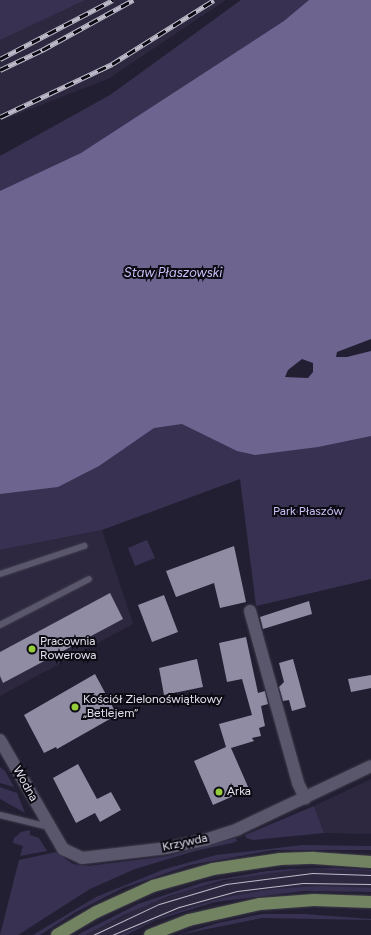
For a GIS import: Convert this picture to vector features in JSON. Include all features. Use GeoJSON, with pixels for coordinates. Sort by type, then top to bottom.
{"type":"FeatureCollection","features":[{"type":"Feature","properties":{"kind":"main road"},"geometry":{"type":"LineString","coordinates":[[57,935],[96,912],[153,886],[213,869],[280,859],[314,858],[371,862]]}},
{"type":"Feature","properties":{"kind":"main road"},"geometry":{"type":"LineString","coordinates":[[150,935],[189,920],[260,904],[314,900],[371,902]]}},
{"type":"Feature","properties":{"kind":"street"},"geometry":{"type":"LineString","coordinates":[[250,611],[298,783],[305,798]]}},
{"type":"Feature","properties":{"kind":"street","name":"Wodna"},"geometry":{"type":"LineString","coordinates":[[0,740],[49,827]]}},
{"type":"Feature","properties":{"kind":"street","name":"Krzywda"},"geometry":{"type":"LineString","coordinates":[[49,827],[68,853],[89,858],[167,848],[205,840],[238,829],[371,766]]}},
{"type":"Feature","properties":{"kind":"lane"},"geometry":{"type":"LineString","coordinates":[[0,574],[84,546]]}},
{"type":"Feature","properties":{"kind":"lane"},"geometry":{"type":"LineString","coordinates":[[0,625],[89,578]]}},
{"type":"Feature","properties":{"kind":"lane"},"geometry":{"type":"LineString","coordinates":[[0,815],[49,827]]}},
{"type":"Feature","properties":{"kind":"shaded area"},"geometry":{"type":"Polygon","coordinates":[[[0,0],[226,0],[108,79],[0,121],[0,0]]]}},
{"type":"Feature","properties":{"kind":"shaded area"},"geometry":{"type":"Polygon","coordinates":[[[102,530],[133,624],[0,696],[0,550],[102,530]]]}},
{"type":"Feature","properties":{"kind":"shaded area"},"geometry":{"type":"Polygon","coordinates":[[[371,779],[371,834],[324,833],[314,806],[371,779]]]}},
{"type":"Feature","properties":{"kind":"shaded area"},"geometry":{"type":"Polygon","coordinates":[[[302,869],[371,871],[371,888],[273,889],[245,894],[167,915],[120,935],[86,935],[140,908],[182,892],[243,877],[302,869]]]}},
{"type":"Feature","properties":{"kind":"green space"},"geometry":{"type":"Polygon","coordinates":[[[0,0],[85,0],[0,40],[0,0]]]}},
{"type":"Feature","properties":{"kind":"green space"},"geometry":{"type":"Polygon","coordinates":[[[241,0],[325,0],[0,215],[0,156],[110,95],[241,0]]]}},
{"type":"Feature","properties":{"kind":"green space","name":"Park Płaszów"},"geometry":{"type":"Polygon","coordinates":[[[83,418],[371,429],[371,579],[256,606],[240,479],[102,530],[0,550],[0,432],[83,418]]]}},
{"type":"Feature","properties":{"kind":"green space"},"geometry":{"type":"Polygon","coordinates":[[[147,540],[155,558],[135,566],[128,548],[147,540]]]}},
{"type":"Feature","properties":{"kind":"green space"},"geometry":{"type":"Polygon","coordinates":[[[0,767],[5,771],[14,787],[0,783],[0,767]]]}},
{"type":"Feature","properties":{"kind":"green space"},"geometry":{"type":"Polygon","coordinates":[[[0,787],[17,793],[25,813],[0,799],[0,787]]]}},
{"type":"Feature","properties":{"kind":"green space"},"geometry":{"type":"Polygon","coordinates":[[[314,806],[324,833],[253,840],[246,838],[245,835],[314,806]]]}},
{"type":"Feature","properties":{"kind":"green space"},"geometry":{"type":"Polygon","coordinates":[[[30,830],[30,835],[39,838],[47,851],[20,856],[23,846],[13,843],[14,838],[21,832],[30,830]]]}},
{"type":"Feature","properties":{"kind":"green space"},"geometry":{"type":"Polygon","coordinates":[[[236,838],[237,841],[232,843],[195,851],[135,869],[90,889],[18,935],[0,935],[19,860],[56,852],[73,864],[88,866],[168,856],[236,838]]]}},
{"type":"Feature","properties":{"kind":"green space"},"geometry":{"type":"Polygon","coordinates":[[[303,845],[371,846],[371,850],[274,850],[190,865],[123,888],[76,912],[40,935],[33,935],[96,897],[165,869],[216,855],[303,845]]]}},
{"type":"Feature","properties":{"kind":"green space"},"geometry":{"type":"Polygon","coordinates":[[[334,868],[371,871],[302,869],[224,880],[169,896],[124,915],[86,935],[77,935],[138,904],[204,882],[267,871],[291,869],[334,868]]]}},
{"type":"Feature","properties":{"kind":"green space"},"geometry":{"type":"Polygon","coordinates":[[[321,886],[371,888],[371,892],[304,891],[215,902],[156,920],[126,935],[120,935],[167,915],[222,898],[273,889],[321,886]]]}},
{"type":"Feature","properties":{"kind":"green space"},"geometry":{"type":"Polygon","coordinates":[[[262,914],[304,914],[371,920],[262,918],[178,935],[218,923],[262,914]]]}},
{"type":"Feature","properties":{"kind":"water","name":"Staw Płaszowski"},"geometry":{"type":"Polygon","coordinates":[[[309,0],[371,0],[371,339],[337,352],[336,357],[347,357],[371,351],[371,436],[318,447],[255,455],[237,451],[182,424],[154,428],[99,466],[58,487],[0,494],[0,191],[81,153],[284,21],[309,0]],[[302,359],[288,370],[285,377],[308,378],[313,372],[313,363],[302,359]]]}},
{"type":"Feature","properties":{"kind":"building"},"geometry":{"type":"Polygon","coordinates":[[[234,546],[246,602],[220,608],[214,583],[176,597],[166,571],[234,546]]]}},
{"type":"Feature","properties":{"kind":"building"},"geometry":{"type":"Polygon","coordinates":[[[110,593],[123,619],[3,683],[0,676],[0,652],[110,593]]]}},
{"type":"Feature","properties":{"kind":"building"},"geometry":{"type":"Polygon","coordinates":[[[164,595],[178,632],[152,642],[138,605],[164,595]]]}},
{"type":"Feature","properties":{"kind":"building"},"geometry":{"type":"Polygon","coordinates":[[[309,601],[312,614],[263,629],[260,617],[309,601]]]}},
{"type":"Feature","properties":{"kind":"building"},"geometry":{"type":"Polygon","coordinates":[[[246,637],[258,693],[265,691],[268,704],[261,706],[265,726],[259,728],[261,736],[252,738],[254,741],[231,748],[249,789],[213,805],[194,761],[226,747],[219,724],[252,715],[242,679],[227,682],[219,643],[246,637]]]}},
{"type":"Feature","properties":{"kind":"building"},"geometry":{"type":"Polygon","coordinates":[[[197,659],[203,687],[164,695],[159,668],[197,659]]]}},
{"type":"Feature","properties":{"kind":"building"},"geometry":{"type":"Polygon","coordinates":[[[293,659],[306,707],[292,711],[289,700],[283,701],[279,687],[284,682],[279,663],[293,659]]]}},
{"type":"Feature","properties":{"kind":"building","name":"Kościół Zielonoświątkowy „Betlejem”"},"geometry":{"type":"Polygon","coordinates":[[[95,674],[117,715],[57,749],[56,747],[44,753],[24,715],[95,674]]]}},
{"type":"Feature","properties":{"kind":"building"},"geometry":{"type":"Polygon","coordinates":[[[371,675],[371,688],[351,692],[348,679],[371,675]]]}},
{"type":"Feature","properties":{"kind":"building"},"geometry":{"type":"Polygon","coordinates":[[[78,764],[97,799],[111,792],[121,810],[100,822],[95,813],[76,823],[53,778],[78,764]]]}},
{"type":"Feature","properties":{"kind":"tram line"},"geometry":{"type":"LineString","coordinates":[[93,935],[159,904],[226,884],[312,873],[371,875]]}},
{"type":"Feature","properties":{"kind":"tram line"},"geometry":{"type":"LineString","coordinates":[[112,935],[179,907],[237,891],[303,883],[371,884]]}},
{"type":"Feature","properties":{"kind":"railway"},"geometry":{"type":"LineString","coordinates":[[0,59],[113,0]]}},
{"type":"Feature","properties":{"kind":"railway"},"geometry":{"type":"LineString","coordinates":[[0,70],[42,50],[133,0]]}},
{"type":"Feature","properties":{"kind":"railway"},"geometry":{"type":"LineString","coordinates":[[0,117],[112,64],[214,0]]}},
{"type":"Feature","properties":{"kind":"place","name":"Pracownia Rowerowa"},"geometry":{"type":"Point","coordinates":[32,649]}},
{"type":"Feature","properties":{"kind":"place","name":"Kościół Zielonoświątkowy „Betlejem”"},"geometry":{"type":"Point","coordinates":[75,707]}},
{"type":"Feature","properties":{"kind":"place","name":"Arka"},"geometry":{"type":"Point","coordinates":[219,792]}}]}
